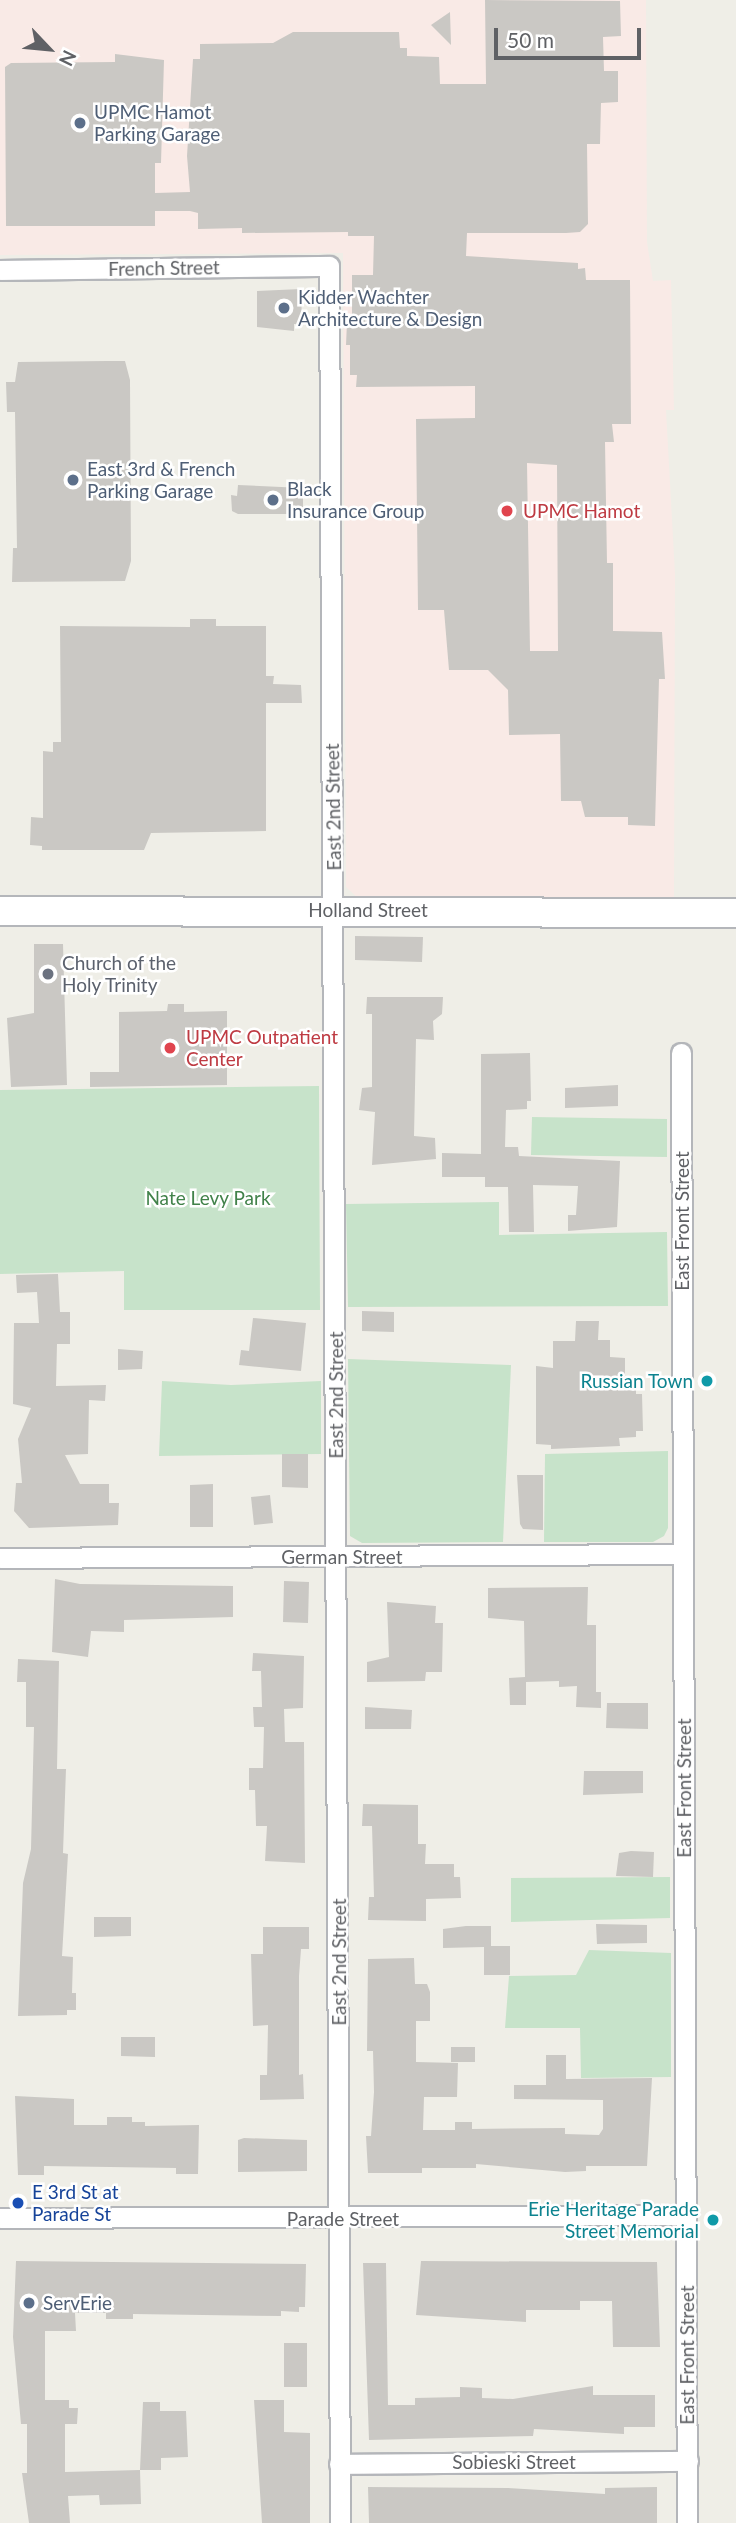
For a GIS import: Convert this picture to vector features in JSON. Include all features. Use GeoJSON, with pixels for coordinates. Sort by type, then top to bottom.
{"type":"FeatureCollection","features":[{"type":"Feature","properties":{"kind":"street","name":"French Street"},"geometry":{"type":"LineString","coordinates":[[0,270],[329,266]]}},
{"type":"Feature","properties":{"kind":"street","name":"East 2nd Street"},"geometry":{"type":"LineString","coordinates":[[329,266],[341,2219],[340,2523]]}},
{"type":"Feature","properties":{"kind":"street","name":"Holland Street"},"geometry":{"type":"LineString","coordinates":[[0,911],[334,909],[736,913]]}},
{"type":"Feature","properties":{"kind":"street","name":"East Front Street"},"geometry":{"type":"LineString","coordinates":[[681,1053],[687,2523]]}},
{"type":"Feature","properties":{"kind":"street","name":"German Street"},"geometry":{"type":"LineString","coordinates":[[0,1558],[683,1554]]}},
{"type":"Feature","properties":{"kind":"street","name":"Parade Street"},"geometry":{"type":"LineString","coordinates":[[0,2217],[341,2219],[686,2215]]}},
{"type":"Feature","properties":{"kind":"street","name":"Sobieski Street"},"geometry":{"type":"LineString","coordinates":[[339,2464],[688,2461]]}},
{"type":"Feature","properties":{"kind":"shaded area","name":"UPMC Hamot"},"geometry":{"type":"Polygon","coordinates":[[[0,0],[646,0],[647,242],[653,281],[671,280],[674,410],[666,410],[675,574],[674,898],[359,899],[346,887],[343,253],[0,255],[0,0]]]}},
{"type":"Feature","properties":{"kind":"green space","name":"Nate Levy Park"},"geometry":{"type":"Polygon","coordinates":[[[319,1086],[320,1310],[124,1310],[124,1271],[0,1274],[0,1090],[319,1086]]]}},
{"type":"Feature","properties":{"kind":"green space"},"geometry":{"type":"Polygon","coordinates":[[[532,1117],[667,1119],[667,1157],[531,1155],[532,1117]]]}},
{"type":"Feature","properties":{"kind":"green space"},"geometry":{"type":"Polygon","coordinates":[[[499,1202],[499,1235],[667,1232],[668,1306],[348,1307],[346,1204],[499,1202]]]}},
{"type":"Feature","properties":{"kind":"green space"},"geometry":{"type":"Polygon","coordinates":[[[348,1359],[511,1365],[503,1542],[362,1543],[350,1536],[348,1359]]]}},
{"type":"Feature","properties":{"kind":"green space"},"geometry":{"type":"Polygon","coordinates":[[[162,1381],[231,1385],[321,1381],[321,1454],[159,1456],[162,1381]]]}},
{"type":"Feature","properties":{"kind":"green space"},"geometry":{"type":"Polygon","coordinates":[[[668,1451],[668,1528],[664,1536],[653,1542],[544,1542],[545,1454],[668,1451]]]}},
{"type":"Feature","properties":{"kind":"green space"},"geometry":{"type":"Polygon","coordinates":[[[670,1877],[670,1918],[511,1922],[511,1878],[670,1877]]]}},
{"type":"Feature","properties":{"kind":"green space"},"geometry":{"type":"Polygon","coordinates":[[[589,1950],[671,1953],[671,2077],[581,2078],[580,2028],[505,2028],[509,1976],[576,1975],[589,1950]]]}},
{"type":"Feature","properties":{"kind":"building"},"geometry":{"type":"Polygon","coordinates":[[[485,0],[620,1],[621,36],[603,37],[604,71],[618,71],[618,102],[601,103],[600,144],[587,144],[588,224],[580,232],[467,233],[466,256],[578,263],[578,269],[585,268],[586,280],[630,280],[631,424],[612,424],[614,442],[605,442],[607,563],[613,563],[613,631],[662,632],[665,679],[659,679],[655,826],[628,825],[628,817],[585,817],[581,801],[561,801],[560,734],[509,735],[508,690],[488,670],[449,670],[444,610],[418,610],[416,419],[475,418],[475,386],[356,387],[357,375],[350,375],[350,345],[346,345],[347,322],[352,322],[352,275],[373,275],[374,236],[348,236],[348,232],[242,233],[242,228],[198,229],[198,213],[190,211],[155,211],[155,226],[6,226],[5,67],[11,63],[115,62],[115,54],[164,60],[161,163],[155,163],[155,193],[190,192],[187,156],[193,59],[200,59],[200,44],[273,43],[293,32],[399,32],[400,48],[407,48],[407,56],[439,57],[440,84],[486,84],[485,0]],[[527,463],[530,651],[558,651],[557,465],[527,463]]]}},
{"type":"Feature","properties":{"kind":"building"},"geometry":{"type":"Polygon","coordinates":[[[450,12],[451,45],[431,25],[450,12]]]}},
{"type":"Feature","properties":{"kind":"building"},"geometry":{"type":"Polygon","coordinates":[[[301,289],[302,324],[294,324],[294,331],[257,327],[257,291],[301,289]]]}},
{"type":"Feature","properties":{"kind":"building","name":"East 3rd & French Parking Garage"},"geometry":{"type":"Polygon","coordinates":[[[125,361],[130,380],[131,561],[125,581],[12,582],[13,548],[17,548],[15,412],[7,412],[6,382],[15,382],[18,362],[125,361]]]}},
{"type":"Feature","properties":{"kind":"building"},"geometry":{"type":"Polygon","coordinates":[[[238,485],[303,488],[303,514],[238,514],[232,511],[231,495],[237,496],[238,485]]]}},
{"type":"Feature","properties":{"kind":"building"},"geometry":{"type":"Polygon","coordinates":[[[190,619],[216,619],[216,626],[266,626],[266,676],[274,676],[273,684],[301,685],[302,703],[266,703],[266,831],[151,833],[144,850],[42,850],[42,846],[30,845],[31,817],[43,818],[43,751],[53,752],[53,742],[61,742],[60,626],[190,627],[190,619]]]}},
{"type":"Feature","properties":{"kind":"building"},"geometry":{"type":"Polygon","coordinates":[[[355,936],[423,937],[422,962],[355,960],[355,936]]]}},
{"type":"Feature","properties":{"kind":"building"},"geometry":{"type":"Polygon","coordinates":[[[34,944],[63,944],[67,1085],[11,1087],[7,1018],[34,1013],[34,944]]]}},
{"type":"Feature","properties":{"kind":"building"},"geometry":{"type":"Polygon","coordinates":[[[367,997],[443,997],[442,1014],[433,1021],[434,1040],[416,1039],[414,1136],[435,1138],[436,1159],[372,1165],[375,1112],[359,1110],[362,1088],[372,1087],[372,1014],[366,1014],[367,997]]]}},
{"type":"Feature","properties":{"kind":"building"},"geometry":{"type":"Polygon","coordinates":[[[168,1004],[184,1004],[184,1012],[227,1011],[227,1085],[90,1087],[90,1072],[119,1072],[119,1012],[167,1011],[168,1004]]]}},
{"type":"Feature","properties":{"kind":"building"},"geometry":{"type":"Polygon","coordinates":[[[530,1053],[531,1101],[527,1101],[527,1109],[506,1110],[505,1147],[518,1147],[519,1156],[620,1161],[617,1227],[568,1231],[568,1215],[576,1215],[578,1186],[533,1185],[534,1232],[509,1232],[508,1187],[485,1187],[485,1177],[442,1177],[442,1153],[481,1154],[481,1054],[530,1053]]]}},
{"type":"Feature","properties":{"kind":"building"},"geometry":{"type":"Polygon","coordinates":[[[618,1085],[618,1106],[565,1108],[565,1088],[618,1085]]]}},
{"type":"Feature","properties":{"kind":"building"},"geometry":{"type":"Polygon","coordinates":[[[58,1274],[60,1312],[70,1312],[70,1344],[57,1344],[56,1386],[106,1385],[105,1401],[89,1400],[88,1454],[65,1455],[80,1484],[109,1484],[109,1503],[119,1503],[118,1525],[29,1528],[14,1511],[16,1483],[22,1483],[18,1439],[31,1408],[13,1404],[14,1323],[39,1323],[37,1292],[17,1293],[16,1275],[58,1274]]]}},
{"type":"Feature","properties":{"kind":"building"},"geometry":{"type":"Polygon","coordinates":[[[362,1311],[394,1312],[394,1332],[362,1331],[362,1311]]]}},
{"type":"Feature","properties":{"kind":"building"},"geometry":{"type":"Polygon","coordinates":[[[253,1318],[306,1323],[301,1371],[239,1365],[241,1350],[249,1351],[253,1318]]]}},
{"type":"Feature","properties":{"kind":"building"},"geometry":{"type":"Polygon","coordinates":[[[576,1321],[599,1321],[598,1340],[610,1340],[610,1357],[625,1358],[625,1388],[636,1388],[636,1394],[642,1394],[643,1431],[636,1431],[636,1437],[619,1438],[620,1446],[551,1449],[551,1445],[536,1444],[536,1366],[553,1368],[553,1341],[575,1341],[576,1321]]]}},
{"type":"Feature","properties":{"kind":"building"},"geometry":{"type":"Polygon","coordinates":[[[118,1349],[143,1351],[142,1369],[118,1370],[118,1349]]]}},
{"type":"Feature","properties":{"kind":"building"},"geometry":{"type":"Polygon","coordinates":[[[282,1454],[308,1454],[308,1488],[282,1487],[282,1454]]]}},
{"type":"Feature","properties":{"kind":"building"},"geometry":{"type":"Polygon","coordinates":[[[517,1475],[543,1475],[543,1530],[523,1529],[520,1524],[517,1475]]]}},
{"type":"Feature","properties":{"kind":"building"},"geometry":{"type":"Polygon","coordinates":[[[213,1484],[213,1527],[190,1527],[190,1485],[213,1484]]]}},
{"type":"Feature","properties":{"kind":"building"},"geometry":{"type":"Polygon","coordinates":[[[270,1495],[273,1523],[254,1525],[251,1497],[270,1495]]]}},
{"type":"Feature","properties":{"kind":"building"},"geometry":{"type":"Polygon","coordinates":[[[55,1579],[80,1584],[233,1586],[233,1617],[124,1620],[124,1632],[91,1631],[88,1657],[52,1652],[55,1579]]]}},
{"type":"Feature","properties":{"kind":"building"},"geometry":{"type":"Polygon","coordinates":[[[284,1581],[309,1582],[308,1623],[283,1622],[284,1581]]]}},
{"type":"Feature","properties":{"kind":"building"},"geometry":{"type":"Polygon","coordinates":[[[588,1587],[587,1625],[596,1625],[596,1692],[601,1692],[601,1708],[576,1707],[577,1686],[559,1687],[559,1681],[526,1682],[526,1705],[510,1705],[509,1678],[525,1677],[524,1621],[488,1618],[488,1588],[588,1587]]]}},
{"type":"Feature","properties":{"kind":"building"},"geometry":{"type":"Polygon","coordinates":[[[387,1602],[436,1606],[435,1623],[443,1623],[442,1672],[426,1672],[425,1681],[367,1682],[367,1662],[389,1657],[387,1602]]]}},
{"type":"Feature","properties":{"kind":"building"},"geometry":{"type":"Polygon","coordinates":[[[253,1653],[304,1656],[303,1708],[284,1709],[285,1742],[304,1742],[305,1863],[265,1861],[267,1826],[256,1826],[255,1790],[249,1790],[249,1768],[263,1768],[264,1727],[254,1727],[253,1707],[262,1707],[261,1671],[252,1671],[253,1653]]]}},
{"type":"Feature","properties":{"kind":"building"},"geometry":{"type":"Polygon","coordinates":[[[18,1659],[59,1661],[57,1769],[66,1769],[63,1853],[68,1854],[62,1956],[73,1957],[72,1993],[76,1993],[76,2010],[67,2010],[67,2015],[18,2016],[23,1883],[31,1849],[34,1727],[26,1727],[26,1682],[17,1682],[18,1659]]]}},
{"type":"Feature","properties":{"kind":"building"},"geometry":{"type":"Polygon","coordinates":[[[607,1703],[648,1703],[648,1729],[606,1728],[607,1703]]]}},
{"type":"Feature","properties":{"kind":"building"},"geometry":{"type":"Polygon","coordinates":[[[365,1707],[412,1710],[411,1729],[365,1729],[365,1707]]]}},
{"type":"Feature","properties":{"kind":"building"},"geometry":{"type":"Polygon","coordinates":[[[584,1771],[643,1771],[643,1793],[583,1795],[584,1771]]]}},
{"type":"Feature","properties":{"kind":"building"},"geometry":{"type":"Polygon","coordinates":[[[363,1804],[418,1805],[418,1844],[426,1844],[425,1864],[454,1864],[454,1877],[460,1877],[461,1898],[426,1899],[426,1921],[368,1920],[369,1897],[374,1897],[372,1826],[362,1826],[363,1804]]]}},
{"type":"Feature","properties":{"kind":"building"},"geometry":{"type":"Polygon","coordinates":[[[654,1852],[653,1877],[616,1876],[619,1853],[654,1852]]]}},
{"type":"Feature","properties":{"kind":"building"},"geometry":{"type":"Polygon","coordinates":[[[94,1917],[131,1917],[131,1936],[94,1937],[94,1917]]]}},
{"type":"Feature","properties":{"kind":"building"},"geometry":{"type":"Polygon","coordinates":[[[596,1924],[647,1925],[647,1943],[597,1944],[596,1924]]]}},
{"type":"Feature","properties":{"kind":"building"},"geometry":{"type":"Polygon","coordinates":[[[491,1926],[491,1946],[510,1946],[510,1975],[484,1975],[484,1947],[443,1948],[443,1929],[491,1926]]]}},
{"type":"Feature","properties":{"kind":"building"},"geometry":{"type":"Polygon","coordinates":[[[263,1927],[309,1927],[309,1949],[301,1949],[299,1976],[299,2075],[303,2074],[304,2099],[260,2100],[260,2075],[267,2075],[268,2025],[253,2026],[251,1954],[263,1954],[263,1927]]]}},
{"type":"Feature","properties":{"kind":"building"},"geometry":{"type":"Polygon","coordinates":[[[414,1958],[415,1984],[427,1984],[430,1992],[430,2021],[416,2021],[416,2062],[458,2063],[457,2097],[424,2097],[423,2130],[455,2130],[455,2122],[472,2122],[472,2129],[565,2128],[565,2134],[599,2135],[603,2129],[603,2100],[514,2099],[514,2085],[546,2085],[546,2055],[566,2055],[566,2079],[652,2078],[647,2166],[586,2166],[586,2171],[565,2172],[476,2164],[476,2168],[422,2168],[422,2173],[368,2173],[366,2136],[371,2136],[374,2092],[373,2051],[367,2051],[368,1959],[414,1958]]]}},
{"type":"Feature","properties":{"kind":"building"},"geometry":{"type":"Polygon","coordinates":[[[121,2037],[155,2037],[155,2057],[121,2056],[121,2037]]]}},
{"type":"Feature","properties":{"kind":"building"},"geometry":{"type":"Polygon","coordinates":[[[451,2047],[475,2047],[475,2062],[451,2062],[451,2047]]]}},
{"type":"Feature","properties":{"kind":"building"},"geometry":{"type":"Polygon","coordinates":[[[15,2096],[74,2099],[74,2125],[107,2125],[107,2117],[132,2117],[132,2122],[145,2122],[145,2126],[199,2125],[198,2174],[176,2174],[176,2168],[44,2166],[44,2175],[18,2175],[15,2096]]]}},
{"type":"Feature","properties":{"kind":"building"},"geometry":{"type":"Polygon","coordinates":[[[238,2140],[307,2140],[307,2171],[238,2172],[238,2140]]]}},
{"type":"Feature","properties":{"kind":"building"},"geometry":{"type":"Polygon","coordinates":[[[16,2261],[306,2264],[305,2307],[299,2307],[299,2312],[281,2311],[281,2316],[133,2314],[133,2319],[106,2319],[106,2313],[75,2313],[76,2331],[45,2331],[45,2400],[69,2400],[69,2408],[78,2408],[77,2424],[65,2424],[65,2472],[140,2470],[141,2504],[100,2505],[99,2495],[68,2496],[70,2523],[29,2523],[22,2473],[27,2473],[27,2424],[21,2424],[13,2337],[16,2261]]]}},
{"type":"Feature","properties":{"kind":"building"},"geometry":{"type":"Polygon","coordinates":[[[421,2261],[657,2262],[660,2347],[613,2347],[612,2301],[580,2301],[580,2310],[526,2310],[526,2322],[416,2315],[421,2261]]]}},
{"type":"Feature","properties":{"kind":"building"},"geometry":{"type":"Polygon","coordinates":[[[363,2263],[386,2263],[388,2405],[415,2405],[415,2398],[460,2397],[460,2387],[482,2388],[482,2398],[513,2399],[593,2386],[593,2395],[655,2395],[655,2427],[624,2427],[624,2434],[534,2429],[533,2436],[369,2440],[363,2263]]]}},
{"type":"Feature","properties":{"kind":"building"},"geometry":{"type":"Polygon","coordinates":[[[284,2343],[307,2343],[307,2387],[284,2387],[284,2343]]]}},
{"type":"Feature","properties":{"kind":"building"},"geometry":{"type":"Polygon","coordinates":[[[254,2400],[284,2400],[284,2432],[310,2433],[310,2523],[262,2523],[254,2400]]]}},
{"type":"Feature","properties":{"kind":"building"},"geometry":{"type":"Polygon","coordinates":[[[143,2402],[160,2402],[160,2411],[186,2411],[188,2457],[161,2458],[161,2470],[140,2470],[143,2402]]]}},
{"type":"Feature","properties":{"kind":"building"},"geometry":{"type":"Polygon","coordinates":[[[368,2487],[508,2488],[605,2494],[605,2488],[657,2487],[657,2523],[369,2523],[368,2487]]]}},
{"type":"Feature","properties":{"kind":"place","name":"UPMC Hamot Parking Garage"},"geometry":{"type":"Point","coordinates":[80,123]}},
{"type":"Feature","properties":{"kind":"place","name":"Kidder Wachter Architecture & Design"},"geometry":{"type":"Point","coordinates":[284,308]}},
{"type":"Feature","properties":{"kind":"place","name":"East 3rd & French Parking Garage"},"geometry":{"type":"Point","coordinates":[73,480]}},
{"type":"Feature","properties":{"kind":"place","name":"Black Insurance Group"},"geometry":{"type":"Point","coordinates":[273,500]}},
{"type":"Feature","properties":{"kind":"place","name":"UPMC Hamot"},"geometry":{"type":"Point","coordinates":[507,511]}},
{"type":"Feature","properties":{"kind":"place","name":"Church of the Holy Trinity"},"geometry":{"type":"Point","coordinates":[48,974]}},
{"type":"Feature","properties":{"kind":"place","name":"UPMC Outpatient Center"},"geometry":{"type":"Point","coordinates":[170,1048]}},
{"type":"Feature","properties":{"kind":"place","name":"Russian Town"},"geometry":{"type":"Point","coordinates":[707,1381]}},
{"type":"Feature","properties":{"kind":"place","name":"E 3rd St at Parade St"},"geometry":{"type":"Point","coordinates":[18,2203]}},
{"type":"Feature","properties":{"kind":"place","name":"Erie Heritage Parade Street Memorial"},"geometry":{"type":"Point","coordinates":[713,2220]}},
{"type":"Feature","properties":{"kind":"place","name":"ServErie"},"geometry":{"type":"Point","coordinates":[29,2303]}}]}
